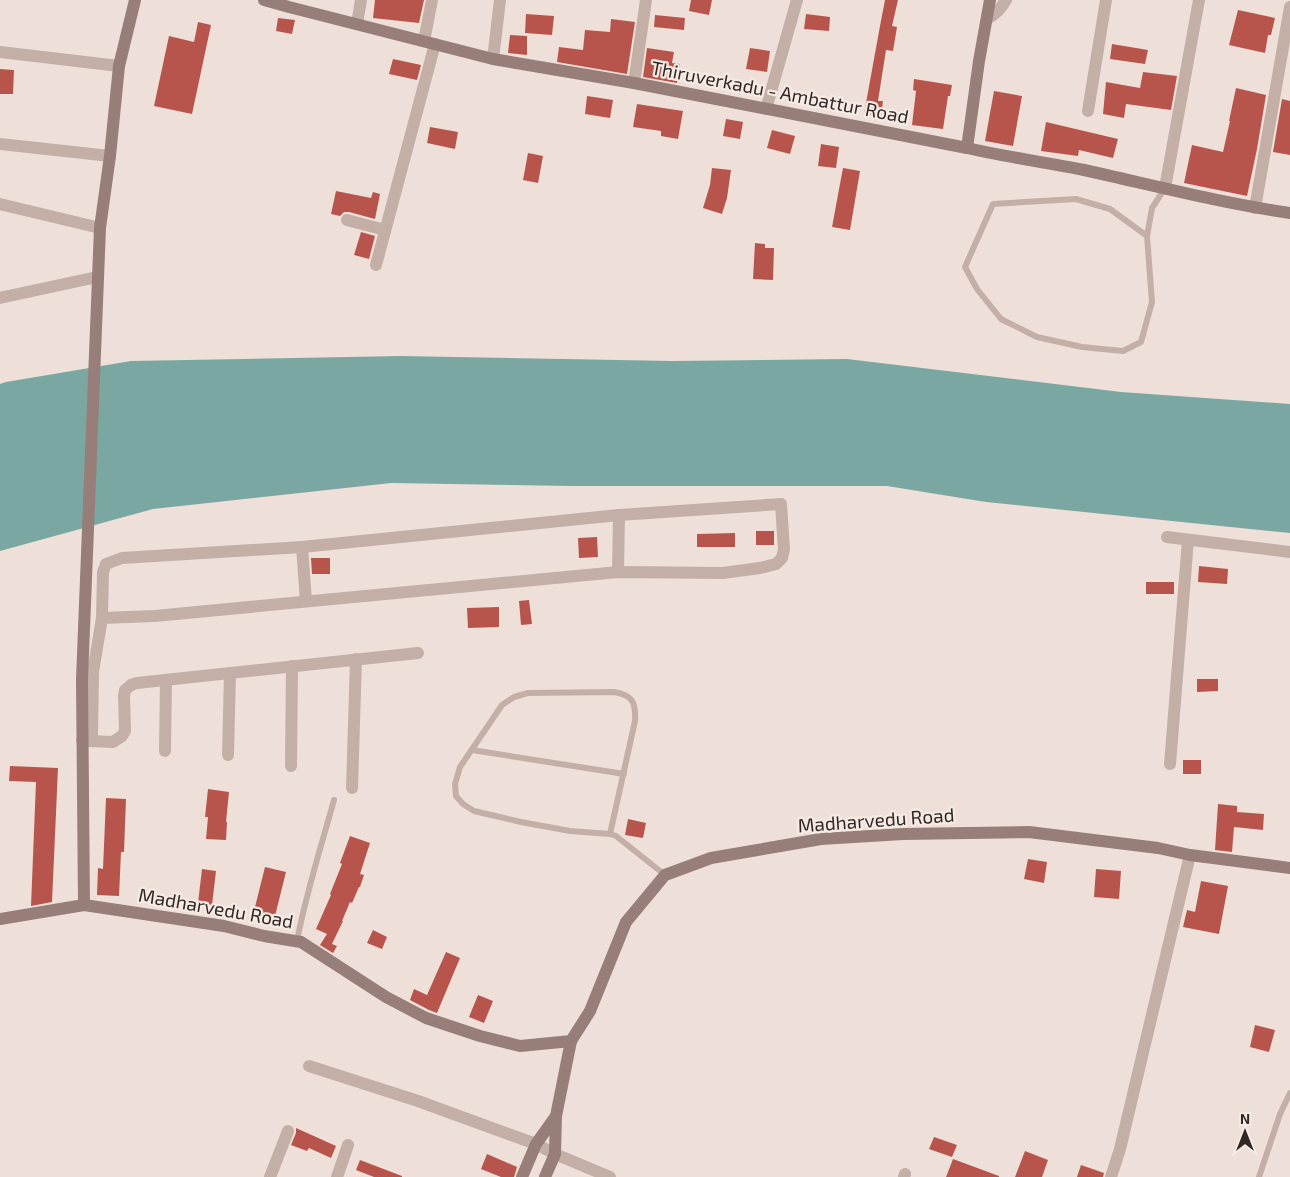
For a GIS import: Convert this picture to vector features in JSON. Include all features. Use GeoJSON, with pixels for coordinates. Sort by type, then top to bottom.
{"type":"FeatureCollection","features":[{"type":"Feature","properties":{"kind":"street"},"geometry":{"type":"LineString","coordinates":[[84,905],[85,740],[82,679],[100,228],[110,156],[119,66],[135,0]]}},
{"type":"Feature","properties":{"kind":"street"},"geometry":{"type":"LineString","coordinates":[[358,24],[361,0]]}},
{"type":"Feature","properties":{"kind":"street"},"geometry":{"type":"LineString","coordinates":[[376,266],[429,43],[432,0]]}},
{"type":"Feature","properties":{"kind":"street"},"geometry":{"type":"LineString","coordinates":[[493,59],[500,0]]}},
{"type":"Feature","properties":{"kind":"street"},"geometry":{"type":"LineString","coordinates":[[634,83],[646,0]]}},
{"type":"Feature","properties":{"kind":"street"},"geometry":{"type":"LineString","coordinates":[[766,109],[797,0]]}},
{"type":"Feature","properties":{"kind":"street"},"geometry":{"type":"LineString","coordinates":[[967,148],[979,61],[990,0]]}},
{"type":"Feature","properties":{"kind":"street"},"geometry":{"type":"LineString","coordinates":[[986,19],[1001,9],[1006,0]]}},
{"type":"Feature","properties":{"kind":"street"},"geometry":{"type":"LineString","coordinates":[[1088,111],[1106,0]]}},
{"type":"Feature","properties":{"kind":"street"},"geometry":{"type":"LineString","coordinates":[[1165,188],[1199,0]]}},
{"type":"Feature","properties":{"kind":"street","name":"Thiruverkadu - Ambattur Road"},"geometry":{"type":"LineString","coordinates":[[270,1],[493,59],[634,83],[1082,170],[1256,208],[1290,213]]}},
{"type":"Feature","properties":{"kind":"street"},"geometry":{"type":"LineString","coordinates":[[1256,208],[1290,7]]}},
{"type":"Feature","properties":{"kind":"street"},"geometry":{"type":"LineString","coordinates":[[0,52],[119,66]]}},
{"type":"Feature","properties":{"kind":"street"},"geometry":{"type":"LineString","coordinates":[[0,144],[110,156]]}},
{"type":"Feature","properties":{"kind":"street"},"geometry":{"type":"LineString","coordinates":[[0,204],[100,228]]}},
{"type":"Feature","properties":{"kind":"street"},"geometry":{"type":"LineString","coordinates":[[347,220],[385,230]]}},
{"type":"Feature","properties":{"kind":"street"},"geometry":{"type":"LineString","coordinates":[[0,298],[98,277]]}},
{"type":"Feature","properties":{"kind":"street"},"geometry":{"type":"LineString","coordinates":[[85,740],[92,736],[93,672],[102,618],[102,572],[106,564],[122,558],[302,547],[619,515],[781,504],[784,548],[782,558],[776,564],[760,568],[723,573],[618,572],[155,616],[102,618]]}},
{"type":"Feature","properties":{"kind":"street"},"geometry":{"type":"LineString","coordinates":[[618,572],[619,515]]}},
{"type":"Feature","properties":{"kind":"street"},"geometry":{"type":"LineString","coordinates":[[1167,537],[1290,552]]}},
{"type":"Feature","properties":{"kind":"street"},"geometry":{"type":"LineString","coordinates":[[1170,764],[1188,540]]}},
{"type":"Feature","properties":{"kind":"street"},"geometry":{"type":"LineString","coordinates":[[302,547],[306,601]]}},
{"type":"Feature","properties":{"kind":"street"},"geometry":{"type":"LineString","coordinates":[[85,740],[113,742],[122,736],[126,731],[124,696],[126,688],[137,683],[418,652]]}},
{"type":"Feature","properties":{"kind":"street"},"geometry":{"type":"LineString","coordinates":[[352,788],[356,659]]}},
{"type":"Feature","properties":{"kind":"street"},"geometry":{"type":"LineString","coordinates":[[291,766],[292,666]]}},
{"type":"Feature","properties":{"kind":"street"},"geometry":{"type":"LineString","coordinates":[[228,755],[230,673]]}},
{"type":"Feature","properties":{"kind":"street"},"geometry":{"type":"LineString","coordinates":[[165,750],[166,680]]}},
{"type":"Feature","properties":{"kind":"street","name":"Madharvedu Road"},"geometry":{"type":"LineString","coordinates":[[665,875],[711,858],[812,841],[903,834],[1029,832],[1158,848],[1190,855],[1290,868]]}},
{"type":"Feature","properties":{"kind":"street"},"geometry":{"type":"LineString","coordinates":[[1111,1177],[1120,1149],[1190,855]]}},
{"type":"Feature","properties":{"kind":"street"},"geometry":{"type":"LineString","coordinates":[[545,1177],[555,1154],[556,1116],[571,1041],[590,1012],[626,922],[665,875]]}},
{"type":"Feature","properties":{"kind":"street","name":"Madharvedu Road"},"geometry":{"type":"LineString","coordinates":[[0,919],[84,905],[224,926],[264,936],[297,941],[386,997],[426,1018],[480,1036],[520,1046],[571,1041]]}},
{"type":"Feature","properties":{"kind":"street"},"geometry":{"type":"LineString","coordinates":[[309,1066],[418,1101],[536,1144],[610,1177]]}},
{"type":"Feature","properties":{"kind":"street"},"geometry":{"type":"LineString","coordinates":[[522,1177],[536,1144],[556,1116]]}},
{"type":"Feature","properties":{"kind":"street"},"geometry":{"type":"LineString","coordinates":[[270,1177],[288,1131]]}},
{"type":"Feature","properties":{"kind":"street"},"geometry":{"type":"LineString","coordinates":[[337,1177],[348,1145]]}},
{"type":"Feature","properties":{"kind":"lane"},"geometry":{"type":"LineString","coordinates":[[1147,236],[1110,209],[1076,199],[993,204],[965,267],[977,289],[1001,319],[1037,337],[1082,347],[1123,351],[1141,342],[1152,302],[1147,236],[1152,208],[1165,188]]}},
{"type":"Feature","properties":{"kind":"lane"},"geometry":{"type":"LineString","coordinates":[[610,834],[635,721],[635,710],[632,700],[624,693],[614,692],[528,693],[514,696],[502,705],[460,768],[455,784],[456,796],[463,804],[474,812],[570,831],[616,836],[665,875]]}},
{"type":"Feature","properties":{"kind":"lane"},"geometry":{"type":"LineString","coordinates":[[472,750],[624,774]]}},
{"type":"Feature","properties":{"kind":"lane"},"geometry":{"type":"LineString","coordinates":[[297,941],[314,867],[334,800]]}},
{"type":"Feature","properties":{"kind":"lane"},"geometry":{"type":"LineString","coordinates":[[1259,1177],[1280,1114],[1290,1093]]}},
{"type":"Feature","properties":{"kind":"water"},"geometry":{"type":"Polygon","coordinates":[[[401,356],[673,361],[847,359],[1121,392],[1290,404],[1290,533],[986,502],[887,486],[571,486],[391,483],[153,509],[0,551],[0,384],[131,361],[401,356]]]}},
{"type":"Feature","properties":{"kind":"building"},"geometry":{"type":"Polygon","coordinates":[[[375,0],[424,0],[419,23],[373,18],[375,0]]]}},
{"type":"Feature","properties":{"kind":"building"},"geometry":{"type":"Polygon","coordinates":[[[691,0],[712,0],[709,15],[689,11],[691,0]]]}},
{"type":"Feature","properties":{"kind":"building"},"geometry":{"type":"Polygon","coordinates":[[[885,0],[898,0],[892,26],[897,27],[893,51],[886,50],[878,101],[883,101],[881,117],[864,114],[885,0]]]}},
{"type":"Feature","properties":{"kind":"building"},"geometry":{"type":"Polygon","coordinates":[[[1238,10],[1275,18],[1271,35],[1268,35],[1265,53],[1229,45],[1238,10]]]}},
{"type":"Feature","properties":{"kind":"building"},"geometry":{"type":"Polygon","coordinates":[[[526,14],[554,16],[552,35],[525,33],[526,14]]]}},
{"type":"Feature","properties":{"kind":"building"},"geometry":{"type":"Polygon","coordinates":[[[806,14],[830,17],[829,31],[804,29],[806,14]]]}},
{"type":"Feature","properties":{"kind":"building"},"geometry":{"type":"Polygon","coordinates":[[[655,15],[685,18],[684,30],[654,27],[655,15]]]}},
{"type":"Feature","properties":{"kind":"building"},"geometry":{"type":"Polygon","coordinates":[[[278,18],[295,20],[292,34],[276,31],[278,18]]]}},
{"type":"Feature","properties":{"kind":"building"},"geometry":{"type":"Polygon","coordinates":[[[611,19],[635,22],[627,74],[557,62],[559,47],[583,50],[585,30],[610,32],[611,19]]]}},
{"type":"Feature","properties":{"kind":"building"},"geometry":{"type":"Polygon","coordinates":[[[198,22],[211,25],[192,114],[154,106],[169,36],[194,42],[198,22]]]}},
{"type":"Feature","properties":{"kind":"building"},"geometry":{"type":"Polygon","coordinates":[[[510,35],[527,36],[527,55],[508,53],[510,35]]]}},
{"type":"Feature","properties":{"kind":"building"},"geometry":{"type":"Polygon","coordinates":[[[1112,44],[1148,50],[1145,64],[1110,59],[1112,44]]]}},
{"type":"Feature","properties":{"kind":"building"},"geometry":{"type":"Polygon","coordinates":[[[647,48],[674,52],[672,63],[680,64],[677,83],[643,77],[647,48]]]}},
{"type":"Feature","properties":{"kind":"building"},"geometry":{"type":"Polygon","coordinates":[[[750,48],[770,51],[767,72],[746,69],[750,48]]]}},
{"type":"Feature","properties":{"kind":"building"},"geometry":{"type":"Polygon","coordinates":[[[393,59],[421,65],[417,80],[389,74],[393,59]]]}},
{"type":"Feature","properties":{"kind":"building"},"geometry":{"type":"Polygon","coordinates":[[[0,69],[14,70],[13,94],[0,94],[0,69]]]}},
{"type":"Feature","properties":{"kind":"building"},"geometry":{"type":"Polygon","coordinates":[[[1143,72],[1177,76],[1171,110],[1126,104],[1124,118],[1103,114],[1106,82],[1140,88],[1143,72]]]}},
{"type":"Feature","properties":{"kind":"building"},"geometry":{"type":"Polygon","coordinates":[[[914,79],[952,85],[950,96],[948,96],[943,129],[912,125],[916,91],[913,90],[914,79]]]}},
{"type":"Feature","properties":{"kind":"building"},"geometry":{"type":"Polygon","coordinates":[[[1236,88],[1266,95],[1247,196],[1184,183],[1192,145],[1223,152],[1236,88]]]}},
{"type":"Feature","properties":{"kind":"building"},"geometry":{"type":"Polygon","coordinates":[[[994,91],[1022,96],[1013,146],[985,141],[994,91]]]}},
{"type":"Feature","properties":{"kind":"building"},"geometry":{"type":"Polygon","coordinates":[[[587,96],[613,100],[610,118],[585,114],[587,96]]]}},
{"type":"Feature","properties":{"kind":"building"},"geometry":{"type":"Polygon","coordinates":[[[1282,99],[1290,101],[1290,155],[1273,152],[1282,99]]]}},
{"type":"Feature","properties":{"kind":"building"},"geometry":{"type":"Polygon","coordinates":[[[637,104],[683,111],[678,139],[661,136],[661,131],[633,127],[637,104]]]}},
{"type":"Feature","properties":{"kind":"building"},"geometry":{"type":"Polygon","coordinates":[[[726,119],[743,122],[740,139],[723,136],[726,119]]]}},
{"type":"Feature","properties":{"kind":"building"},"geometry":{"type":"Polygon","coordinates":[[[1046,122],[1118,139],[1113,158],[1079,150],[1078,156],[1041,151],[1046,122]]]}},
{"type":"Feature","properties":{"kind":"building"},"geometry":{"type":"Polygon","coordinates":[[[430,127],[458,132],[455,149],[427,143],[430,127]]]}},
{"type":"Feature","properties":{"kind":"building"},"geometry":{"type":"Polygon","coordinates":[[[772,130],[795,136],[790,154],[767,148],[772,130]]]}},
{"type":"Feature","properties":{"kind":"building"},"geometry":{"type":"Polygon","coordinates":[[[821,144],[839,147],[836,168],[818,166],[821,144]]]}},
{"type":"Feature","properties":{"kind":"building"},"geometry":{"type":"Polygon","coordinates":[[[528,153],[543,156],[538,183],[523,180],[528,153]]]}},
{"type":"Feature","properties":{"kind":"building"},"geometry":{"type":"Polygon","coordinates":[[[712,168],[731,170],[727,198],[722,214],[703,208],[710,185],[712,168]]]}},
{"type":"Feature","properties":{"kind":"building"},"geometry":{"type":"Polygon","coordinates":[[[843,168],[860,171],[850,230],[832,227],[843,168]]]}},
{"type":"Feature","properties":{"kind":"building"},"geometry":{"type":"Polygon","coordinates":[[[336,191],[371,198],[373,192],[380,194],[375,219],[349,212],[344,212],[340,216],[331,214],[336,191]]]}},
{"type":"Feature","properties":{"kind":"building"},"geometry":{"type":"Polygon","coordinates":[[[361,232],[375,236],[369,259],[354,255],[361,232]]]}},
{"type":"Feature","properties":{"kind":"building"},"geometry":{"type":"Polygon","coordinates":[[[755,243],[765,244],[765,248],[774,248],[773,280],[753,279],[755,243]]]}},
{"type":"Feature","properties":{"kind":"building"},"geometry":{"type":"Polygon","coordinates":[[[756,531],[774,531],[774,545],[756,545],[756,531]]]}},
{"type":"Feature","properties":{"kind":"building"},"geometry":{"type":"Polygon","coordinates":[[[735,533],[735,547],[697,547],[697,534],[735,533]]]}},
{"type":"Feature","properties":{"kind":"building"},"geometry":{"type":"Polygon","coordinates":[[[597,537],[598,557],[579,558],[578,538],[597,537]]]}},
{"type":"Feature","properties":{"kind":"building"},"geometry":{"type":"Polygon","coordinates":[[[311,558],[330,558],[330,574],[312,574],[311,558]]]}},
{"type":"Feature","properties":{"kind":"building"},"geometry":{"type":"Polygon","coordinates":[[[1199,566],[1228,569],[1227,584],[1198,582],[1199,566]]]}},
{"type":"Feature","properties":{"kind":"building"},"geometry":{"type":"Polygon","coordinates":[[[1146,582],[1174,582],[1174,594],[1146,594],[1146,582]]]}},
{"type":"Feature","properties":{"kind":"building"},"geometry":{"type":"Polygon","coordinates":[[[529,600],[532,624],[521,625],[519,601],[529,600]]]}},
{"type":"Feature","properties":{"kind":"building"},"geometry":{"type":"Polygon","coordinates":[[[499,607],[499,627],[468,628],[467,608],[499,607]]]}},
{"type":"Feature","properties":{"kind":"building"},"geometry":{"type":"Polygon","coordinates":[[[1197,679],[1218,679],[1218,691],[1197,692],[1197,679]]]}},
{"type":"Feature","properties":{"kind":"building"},"geometry":{"type":"Polygon","coordinates":[[[1183,760],[1201,760],[1201,774],[1183,774],[1183,760]]]}},
{"type":"Feature","properties":{"kind":"building"},"geometry":{"type":"Polygon","coordinates":[[[10,766],[58,768],[52,902],[31,906],[36,782],[9,781],[10,766]]]}},
{"type":"Feature","properties":{"kind":"building"},"geometry":{"type":"Polygon","coordinates":[[[208,789],[229,792],[226,840],[206,839],[208,817],[205,817],[208,789]]]}},
{"type":"Feature","properties":{"kind":"building"},"geometry":{"type":"Polygon","coordinates":[[[106,798],[126,799],[124,852],[121,852],[119,896],[97,895],[98,868],[103,869],[106,798]]]}},
{"type":"Feature","properties":{"kind":"building"},"geometry":{"type":"Polygon","coordinates":[[[1218,804],[1237,806],[1237,812],[1264,814],[1263,830],[1234,827],[1232,852],[1215,850],[1218,804]]]}},
{"type":"Feature","properties":{"kind":"building"},"geometry":{"type":"Polygon","coordinates":[[[628,819],[646,823],[643,838],[625,835],[628,819]]]}},
{"type":"Feature","properties":{"kind":"building"},"geometry":{"type":"Polygon","coordinates":[[[350,836],[370,843],[360,874],[364,875],[360,887],[352,903],[350,902],[332,944],[337,946],[333,953],[320,945],[327,934],[316,929],[331,895],[350,836]]]}},
{"type":"Feature","properties":{"kind":"building"},"geometry":{"type":"Polygon","coordinates":[[[1028,859],[1047,862],[1044,883],[1024,879],[1028,859]]]}},
{"type":"Feature","properties":{"kind":"building"},"geometry":{"type":"Polygon","coordinates":[[[265,867],[286,872],[275,916],[254,911],[265,867]]]}},
{"type":"Feature","properties":{"kind":"building"},"geometry":{"type":"Polygon","coordinates":[[[202,869],[216,871],[212,905],[198,903],[202,869]]]}},
{"type":"Feature","properties":{"kind":"building"},"geometry":{"type":"Polygon","coordinates":[[[1096,869],[1121,871],[1119,899],[1094,897],[1096,869]]]}},
{"type":"Feature","properties":{"kind":"building"},"geometry":{"type":"Polygon","coordinates":[[[1201,881],[1228,886],[1219,934],[1183,927],[1187,910],[1195,912],[1201,881]]]}},
{"type":"Feature","properties":{"kind":"building"},"geometry":{"type":"Polygon","coordinates":[[[373,930],[387,937],[382,949],[367,943],[373,930]]]}},
{"type":"Feature","properties":{"kind":"building"},"geometry":{"type":"Polygon","coordinates":[[[446,952],[460,958],[437,1013],[410,1000],[414,989],[427,995],[446,952]]]}},
{"type":"Feature","properties":{"kind":"building"},"geometry":{"type":"Polygon","coordinates":[[[478,995],[493,1001],[484,1023],[469,1017],[478,995]]]}},
{"type":"Feature","properties":{"kind":"building"},"geometry":{"type":"Polygon","coordinates":[[[1255,1025],[1275,1030],[1269,1052],[1250,1047],[1255,1025]]]}},
{"type":"Feature","properties":{"kind":"building"},"geometry":{"type":"Polygon","coordinates":[[[296,1128],[336,1146],[331,1158],[309,1148],[307,1151],[291,1145],[296,1128]]]}},
{"type":"Feature","properties":{"kind":"building"},"geometry":{"type":"Polygon","coordinates":[[[934,1137],[957,1145],[952,1157],[929,1149],[934,1137]]]}},
{"type":"Feature","properties":{"kind":"building"},"geometry":{"type":"Polygon","coordinates":[[[1025,1151],[1048,1160],[1042,1177],[1015,1177],[1025,1151]]]}},
{"type":"Feature","properties":{"kind":"building"},"geometry":{"type":"Polygon","coordinates":[[[487,1154],[517,1167],[514,1177],[501,1177],[481,1169],[487,1154]]]}},
{"type":"Feature","properties":{"kind":"building"},"geometry":{"type":"Polygon","coordinates":[[[953,1159],[999,1176],[999,1177],[946,1177],[953,1159]]]}},
{"type":"Feature","properties":{"kind":"building"},"geometry":{"type":"Polygon","coordinates":[[[360,1160],[402,1177],[374,1177],[356,1170],[360,1160]]]}},
{"type":"Feature","properties":{"kind":"building"},"geometry":{"type":"Polygon","coordinates":[[[1081,1165],[1104,1173],[1103,1177],[1077,1177],[1081,1165]]]}}]}
